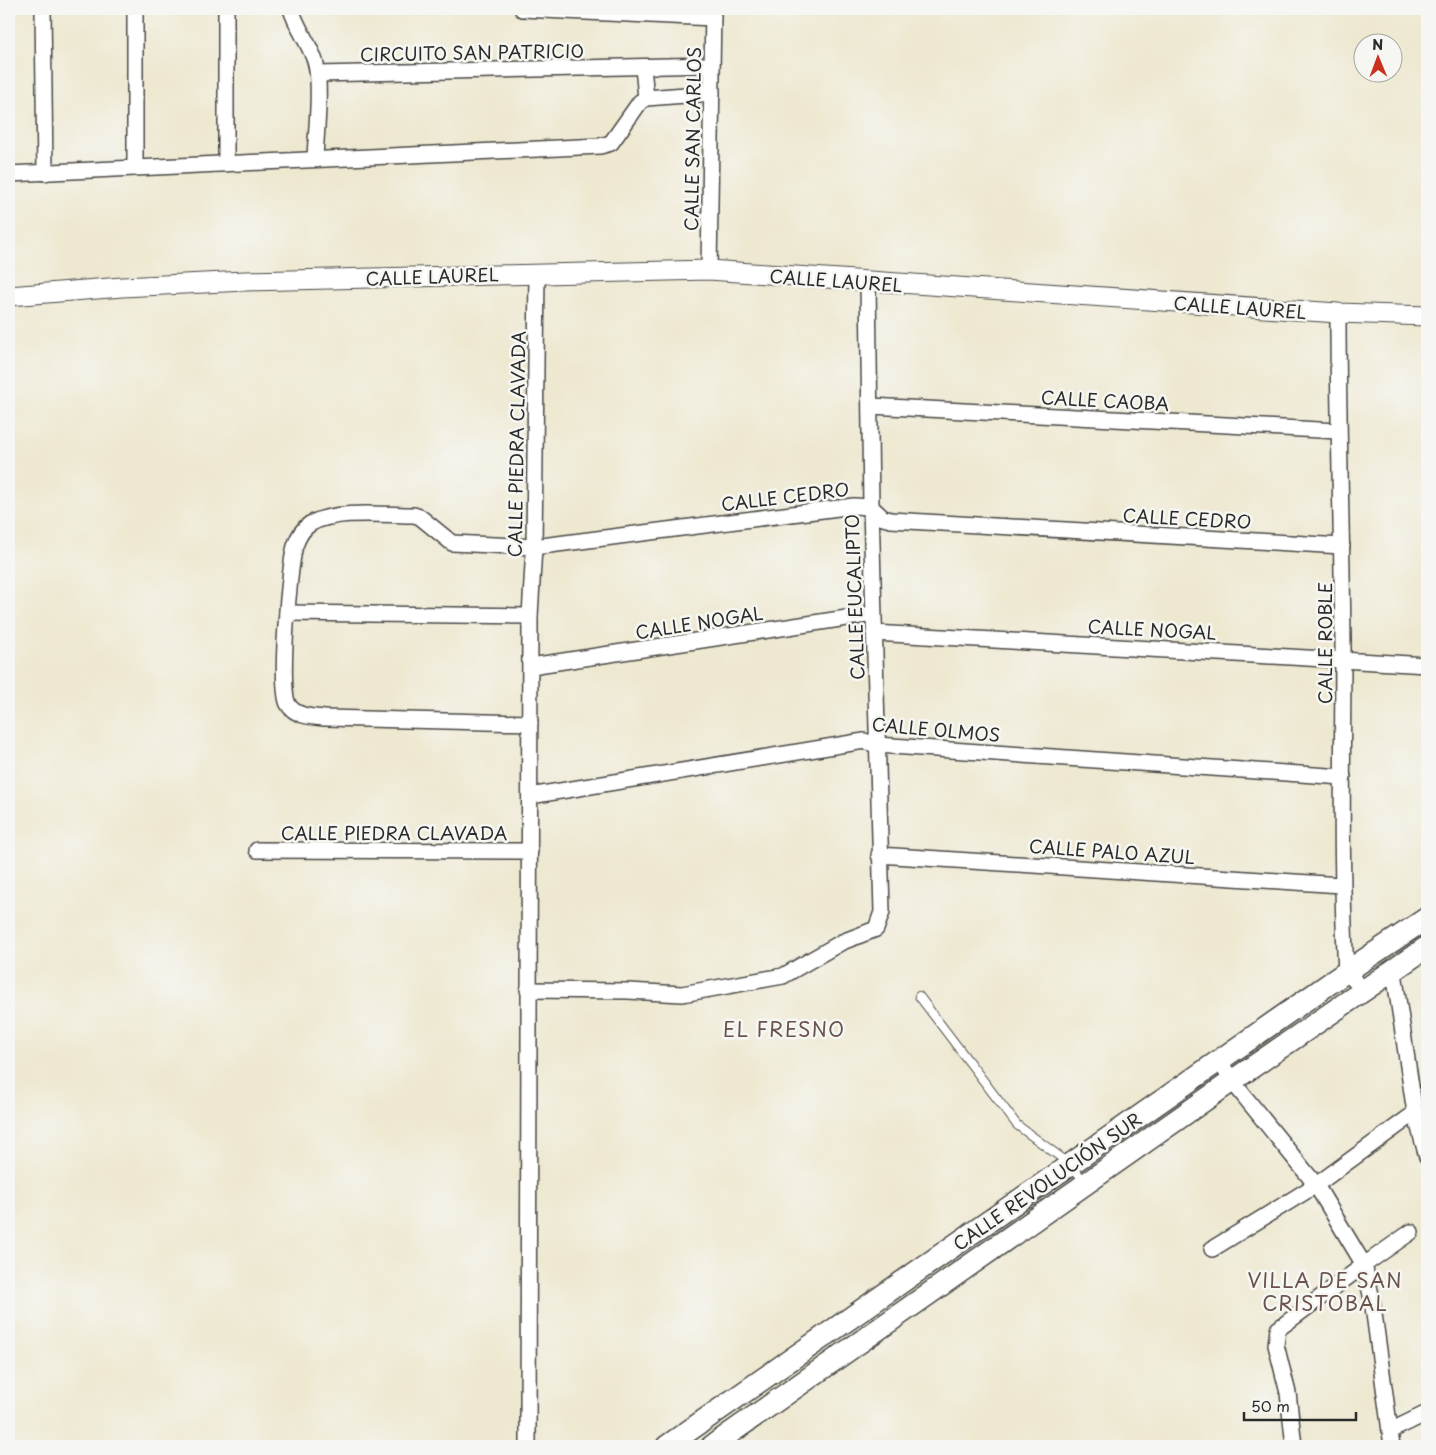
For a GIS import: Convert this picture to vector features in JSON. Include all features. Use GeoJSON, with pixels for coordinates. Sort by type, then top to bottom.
{"type":"FeatureCollection","features":[{"type":"Feature","properties":{"kind":"main road","name":"CALLE REVOLUCIÓN SUR"},"geometry":{"type":"LineString","coordinates":[[667,1446],[692,1439],[826,1335],[1219,1060],[1427,918]]}},
{"type":"Feature","properties":{"kind":"main road","name":"CALLE REVOLUCIÓN SUR"},"geometry":{"type":"LineString","coordinates":[[712,1446],[1232,1081],[1394,972],[1427,947]]}},
{"type":"Feature","properties":{"kind":"main road"},"geometry":{"type":"LineString","coordinates":[[826,1335],[840,1356]]}},
{"type":"Feature","properties":{"kind":"street"},"geometry":{"type":"LineString","coordinates":[[43,9],[45,172]]}},
{"type":"Feature","properties":{"kind":"street"},"geometry":{"type":"LineString","coordinates":[[135,9],[136,168]]}},
{"type":"Feature","properties":{"kind":"street"},"geometry":{"type":"LineString","coordinates":[[226,9],[226,162]]}},
{"type":"Feature","properties":{"kind":"street"},"geometry":{"type":"LineString","coordinates":[[291,9],[298,27],[311,50],[318,74],[315,158]]}},
{"type":"Feature","properties":{"kind":"street"},"geometry":{"type":"LineString","coordinates":[[522,9],[713,13]]}},
{"type":"Feature","properties":{"kind":"street","name":"CALLE SAN CARLOS"},"geometry":{"type":"LineString","coordinates":[[709,270],[713,13]]}},
{"type":"Feature","properties":{"kind":"street","name":"CIRCUITO SAN PATRICIO"},"geometry":{"type":"LineString","coordinates":[[318,74],[711,65]]}},
{"type":"Feature","properties":{"kind":"street"},"geometry":{"type":"LineString","coordinates":[[643,67],[646,98]]}},
{"type":"Feature","properties":{"kind":"street"},"geometry":{"type":"LineString","coordinates":[[9,174],[226,162],[315,158],[340,159],[606,144],[614,139],[640,102],[646,98],[712,92]]}},
{"type":"Feature","properties":{"kind":"street","name":"CALLE LAUREL"},"geometry":{"type":"LineString","coordinates":[[9,296],[122,287],[244,281],[709,270],[1338,313],[1427,316]]}},
{"type":"Feature","properties":{"kind":"street","name":"CALLE PIEDRA CLAVADA"},"geometry":{"type":"LineString","coordinates":[[528,1446],[530,616],[534,547],[537,273]]}},
{"type":"Feature","properties":{"kind":"street","name":"CALLE EUCALIPTO"},"geometry":{"type":"LineString","coordinates":[[528,990],[628,991],[682,994],[784,976],[847,939],[870,932],[879,924],[882,912],[873,614],[868,282]]}},
{"type":"Feature","properties":{"kind":"street","name":"CALLE ROBLE"},"geometry":{"type":"LineString","coordinates":[[1338,313],[1338,431],[1343,659],[1341,885],[1346,972]]}},
{"type":"Feature","properties":{"kind":"street","name":"CALLE CAOBA"},"geometry":{"type":"LineString","coordinates":[[871,406],[1338,431]]}},
{"type":"Feature","properties":{"kind":"street","name":"CALLE CEDRO"},"geometry":{"type":"LineString","coordinates":[[287,613],[292,560],[302,531],[316,521],[336,516],[414,514],[452,543],[534,547],[836,507],[871,507],[883,518],[891,520],[1342,546]]}},
{"type":"Feature","properties":{"kind":"street"},"geometry":{"type":"LineString","coordinates":[[530,616],[287,613],[286,696],[292,709],[300,714],[326,718],[530,723]]}},
{"type":"Feature","properties":{"kind":"street","name":"CALLE NOGAL"},"geometry":{"type":"LineString","coordinates":[[531,666],[873,614]]}},
{"type":"Feature","properties":{"kind":"street","name":"CALLE NOGAL"},"geometry":{"type":"LineString","coordinates":[[874,633],[1427,665]]}},
{"type":"Feature","properties":{"kind":"street","name":"CALLE OLMOS"},"geometry":{"type":"LineString","coordinates":[[530,796],[864,741],[877,745],[1343,777]]}},
{"type":"Feature","properties":{"kind":"street","name":"CALLE PIEDRA CLAVADA"},"geometry":{"type":"LineString","coordinates":[[257,850],[530,852]]}},
{"type":"Feature","properties":{"kind":"street","name":"CALLE PALO AZUL"},"geometry":{"type":"LineString","coordinates":[[880,855],[1341,885]]}},
{"type":"Feature","properties":{"kind":"street"},"geometry":{"type":"LineString","coordinates":[[1346,972],[1366,991]]}},
{"type":"Feature","properties":{"kind":"street"},"geometry":{"type":"LineString","coordinates":[[1394,972],[1414,1113],[1427,1157]]}},
{"type":"Feature","properties":{"kind":"street"},"geometry":{"type":"LineString","coordinates":[[1219,1060],[1232,1081],[1316,1185],[1364,1265],[1372,1299],[1391,1439],[1427,1412]]}},
{"type":"Feature","properties":{"kind":"street"},"geometry":{"type":"LineString","coordinates":[[1212,1249],[1316,1185],[1414,1113]]}},
{"type":"Feature","properties":{"kind":"street"},"geometry":{"type":"LineString","coordinates":[[1294,1446],[1288,1393],[1276,1337],[1278,1329],[1411,1232]]}},
{"type":"Feature","properties":{"kind":"lane"},"geometry":{"type":"LineString","coordinates":[[919,996],[1017,1125],[1070,1166],[1086,1184]]}},
{"type":"Feature","properties":{"kind":"district","name":"EL FRESNO"},"geometry":{"type":"Point","coordinates":[784,1029]}},
{"type":"Feature","properties":{"kind":"district","name":"VILLA DE SAN CRISTOBAL"},"geometry":{"type":"Point","coordinates":[1325,1292]}}]}
